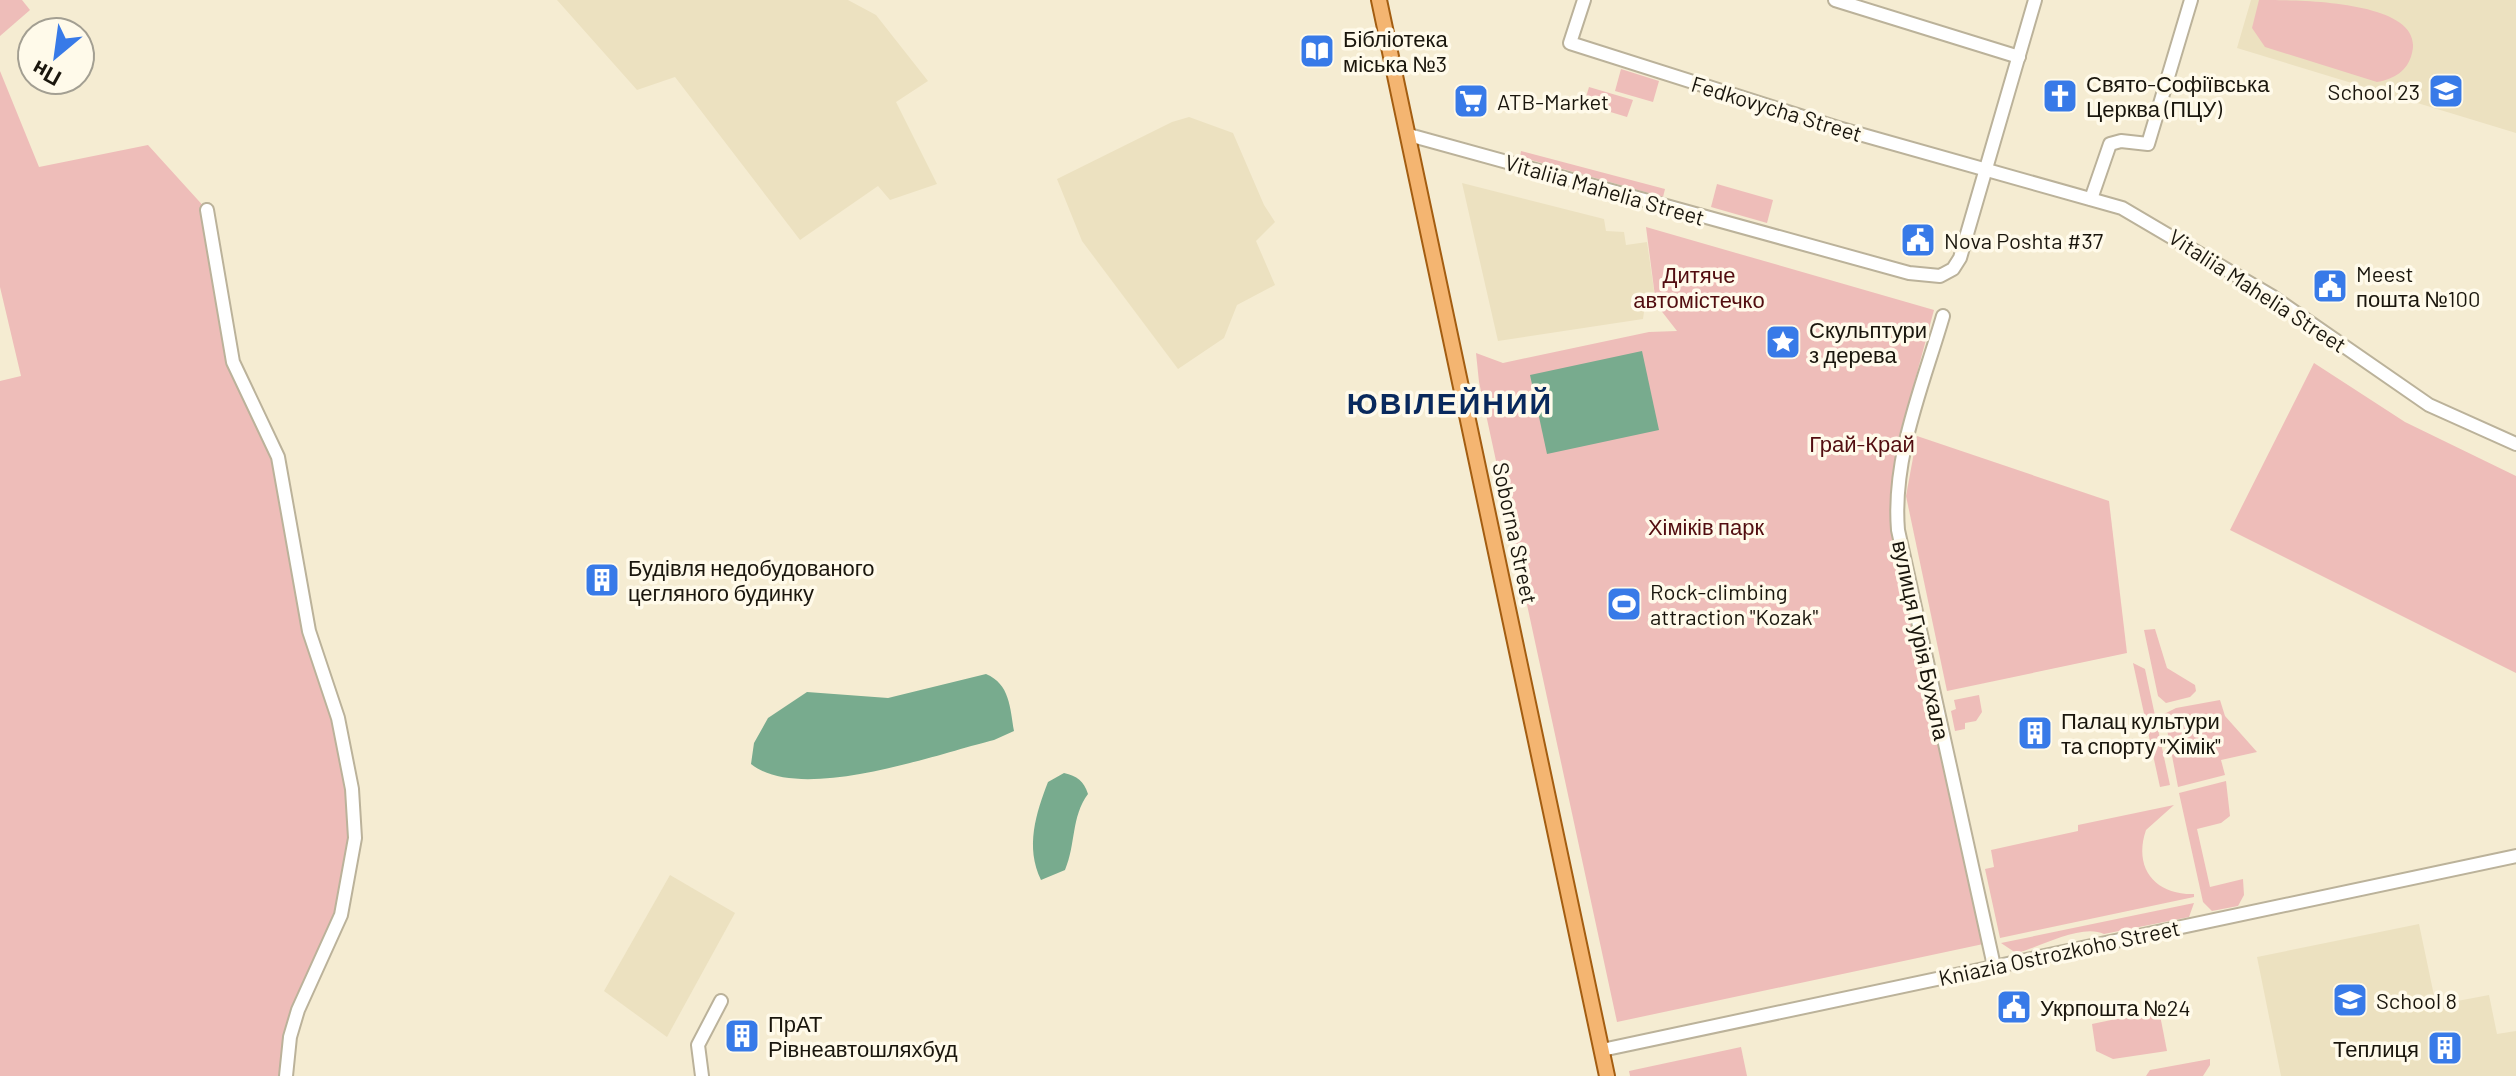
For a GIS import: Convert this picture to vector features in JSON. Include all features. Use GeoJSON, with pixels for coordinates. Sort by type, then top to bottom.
{"type":"FeatureCollection","features":[{"type":"Feature","properties":{"kind":"main road","name":"Soborna Street"},"geometry":{"type":"LineString","coordinates":[[1379,0],[1607,1076]]}},
{"type":"Feature","properties":{"kind":"street","name":"Fedkovycha Street"},"geometry":{"type":"LineString","coordinates":[[1584,0],[1570,43],[1838,128],[1985,170]]}},
{"type":"Feature","properties":{"kind":"street"},"geometry":{"type":"LineString","coordinates":[[1835,0],[2019,57]]}},
{"type":"Feature","properties":{"kind":"street"},"geometry":{"type":"LineString","coordinates":[[1985,170],[2035,0]]}},
{"type":"Feature","properties":{"kind":"street"},"geometry":{"type":"LineString","coordinates":[[2091,199],[2110,144],[2121,141],[2148,144],[2191,0]]}},
{"type":"Feature","properties":{"kind":"street","name":"Vitaliia Mahelia Street"},"geometry":{"type":"LineString","coordinates":[[1409,135],[1925,277],[1940,276],[1953,269],[1960,258],[1985,170],[2091,199],[2122,208],[2154,224],[2273,297],[2429,405],[2516,444]]}},
{"type":"Feature","properties":{"kind":"street"},"geometry":{"type":"LineString","coordinates":[[207,210],[233,362],[278,457],[309,631],[338,718],[352,789],[355,838],[341,915],[298,1010],[290,1037],[286,1076]]}},
{"type":"Feature","properties":{"kind":"street","name":"вулиця Гурія Бухала"},"geometry":{"type":"LineString","coordinates":[[1943,316],[1899,469],[1896,501],[1898,530],[1994,966]]}},
{"type":"Feature","properties":{"kind":"street","name":"Kniazia Ostrozkoho Street"},"geometry":{"type":"LineString","coordinates":[[1602,1050],[2516,856]]}},
{"type":"Feature","properties":{"kind":"street"},"geometry":{"type":"LineString","coordinates":[[702,1076],[698,1045],[721,1001]]}},
{"type":"Feature","properties":{"kind":"shaded area"},"geometry":{"type":"Polygon","coordinates":[[[557,0],[848,0],[876,15],[928,81],[896,102],[937,184],[890,200],[878,186],[800,240],[675,77],[637,90],[557,0]]]}},
{"type":"Feature","properties":{"kind":"shaded area","name":"School 23"},"geometry":{"type":"Polygon","coordinates":[[[2251,0],[2516,0],[2516,133],[2237,48],[2251,0]]]}},
{"type":"Feature","properties":{"kind":"shaded area"},"geometry":{"type":"Polygon","coordinates":[[[1189,117],[1233,133],[1264,205],[1275,222],[1256,241],[1275,285],[1237,305],[1224,338],[1178,369],[1082,241],[1057,179],[1172,122],[1189,117]]]}},
{"type":"Feature","properties":{"kind":"shaded area"},"geometry":{"type":"Polygon","coordinates":[[[1462,183],[1604,219],[1606,231],[1624,232],[1626,245],[1647,242],[1656,304],[1645,305],[1643,319],[1498,341],[1462,183]]]}},
{"type":"Feature","properties":{"kind":"shaded area"},"geometry":{"type":"Polygon","coordinates":[[[1642,351],[1659,430],[1547,454],[1530,375],[1642,351]]]}},
{"type":"Feature","properties":{"kind":"shaded area"},"geometry":{"type":"Polygon","coordinates":[[[986,674],[1004,690],[1014,731],[994,740],[905,764],[834,778],[802,779],[773,775],[751,764],[754,743],[768,718],[807,692],[888,698],[986,674]]]}},
{"type":"Feature","properties":{"kind":"shaded area"},"geometry":{"type":"Polygon","coordinates":[[[1064,773],[1079,780],[1088,794],[1076,821],[1065,870],[1041,880],[1033,843],[1036,818],[1048,782],[1064,773]]]}},
{"type":"Feature","properties":{"kind":"shaded area"},"geometry":{"type":"Polygon","coordinates":[[[670,875],[735,913],[667,1037],[604,991],[670,875]]]}},
{"type":"Feature","properties":{"kind":"shaded area","name":"School 8"},"geometry":{"type":"Polygon","coordinates":[[[2419,924],[2436,1005],[2489,995],[2497,1034],[2516,1031],[2516,1076],[2281,1076],[2257,957],[2419,924]]]}},
{"type":"Feature","properties":{"kind":"green space"},"geometry":{"type":"Polygon","coordinates":[[[0,0],[22,0],[30,10],[23,16],[16,16],[16,22],[0,36],[0,0]]]}},
{"type":"Feature","properties":{"kind":"green space"},"geometry":{"type":"Polygon","coordinates":[[[2259,0],[2328,3],[2380,13],[2399,22],[2411,36],[2410,59],[2399,73],[2377,82],[2265,47],[2252,28],[2259,0]]]}},
{"type":"Feature","properties":{"kind":"green space"},"geometry":{"type":"Polygon","coordinates":[[[1621,69],[1659,81],[1653,102],[1615,91],[1621,69]]]}},
{"type":"Feature","properties":{"kind":"green space"},"geometry":{"type":"Polygon","coordinates":[[[0,71],[39,167],[148,145],[207,210],[233,362],[278,457],[309,631],[352,789],[350,876],[298,1010],[286,1076],[0,1076],[0,381],[21,376],[0,287],[0,71]]]}},
{"type":"Feature","properties":{"kind":"green space"},"geometry":{"type":"Polygon","coordinates":[[[1589,87],[1633,100],[1627,117],[1584,104],[1589,87]]]}},
{"type":"Feature","properties":{"kind":"green space"},"geometry":{"type":"Polygon","coordinates":[[[1521,151],[1665,189],[1663,197],[1520,157],[1521,151]]]}},
{"type":"Feature","properties":{"kind":"green space"},"geometry":{"type":"Polygon","coordinates":[[[1717,184],[1773,200],[1767,223],[1711,207],[1717,184]]]}},
{"type":"Feature","properties":{"kind":"green space","name":"Хіміків парк"},"geometry":{"type":"Polygon","coordinates":[[[1646,227],[1934,310],[1914,384],[1922,387],[1896,501],[1988,943],[1617,1022],[1479,382],[1476,353],[1503,363],[1649,332],[1677,331],[1656,304],[1646,227]]]}},
{"type":"Feature","properties":{"kind":"green space"},"geometry":{"type":"Polygon","coordinates":[[[2314,363],[2405,422],[2516,476],[2516,673],[2230,530],[2314,363]]]}},
{"type":"Feature","properties":{"kind":"green space"},"geometry":{"type":"Polygon","coordinates":[[[1917,436],[2109,501],[2127,653],[1947,691],[1906,496],[1917,436]]]}},
{"type":"Feature","properties":{"kind":"green space"},"geometry":{"type":"Polygon","coordinates":[[[2155,629],[2167,668],[2195,685],[2196,691],[2190,697],[2166,703],[2158,696],[2144,630],[2155,629]]]}},
{"type":"Feature","properties":{"kind":"green space"},"geometry":{"type":"Polygon","coordinates":[[[2133,663],[2145,669],[2170,785],[2160,787],[2133,663]]]}},
{"type":"Feature","properties":{"kind":"green space"},"geometry":{"type":"Polygon","coordinates":[[[1979,695],[1982,712],[1976,721],[1965,723],[1965,729],[1955,731],[1951,711],[1956,709],[1954,700],[1979,695]]]}},
{"type":"Feature","properties":{"kind":"green space"},"geometry":{"type":"Polygon","coordinates":[[[2220,700],[2225,716],[2257,752],[2221,760],[2225,775],[2178,787],[2164,714],[2176,708],[2220,700]]]}},
{"type":"Feature","properties":{"kind":"green space"},"geometry":{"type":"Polygon","coordinates":[[[2226,781],[2230,816],[2221,823],[2197,829],[2210,887],[2243,879],[2244,895],[2238,906],[2212,911],[2203,902],[2179,793],[2226,781]]]}},
{"type":"Feature","properties":{"kind":"green space"},"geometry":{"type":"Polygon","coordinates":[[[2174,805],[2146,830],[2143,844],[2145,867],[2158,884],[2168,890],[2194,894],[2194,897],[2000,938],[1985,869],[1994,867],[1991,850],[2078,831],[2078,825],[2174,805]]]}},
{"type":"Feature","properties":{"kind":"green space"},"geometry":{"type":"Polygon","coordinates":[[[2194,903],[2189,917],[2104,934],[2095,931],[2072,934],[2016,953],[2001,943],[2194,903]]]}},
{"type":"Feature","properties":{"kind":"green space"},"geometry":{"type":"Polygon","coordinates":[[[2159,1010],[2167,1051],[2113,1059],[2096,1051],[2092,1024],[2159,1010]]]}},
{"type":"Feature","properties":{"kind":"green space"},"geometry":{"type":"Polygon","coordinates":[[[1741,1047],[1747,1076],[1630,1076],[1629,1071],[1741,1047]]]}},
{"type":"Feature","properties":{"kind":"green space"},"geometry":{"type":"Polygon","coordinates":[[[2210,1059],[2203,1076],[2146,1076],[2150,1070],[2210,1059]]]}},
{"type":"Feature","properties":{"kind":"place","name":"Бібліотека міська №3"},"geometry":{"type":"Point","coordinates":[1317,51]}},
{"type":"Feature","properties":{"kind":"place","name":"School 23"},"geometry":{"type":"Point","coordinates":[2446,91]}},
{"type":"Feature","properties":{"kind":"place","name":"Свято-Софіївська Церква (ПЦУ)"},"geometry":{"type":"Point","coordinates":[2060,96]}},
{"type":"Feature","properties":{"kind":"place","name":"ATB-Market"},"geometry":{"type":"Point","coordinates":[1471,101]}},
{"type":"Feature","properties":{"kind":"place","name":"Nova Poshta #37"},"geometry":{"type":"Point","coordinates":[1918,240]}},
{"type":"Feature","properties":{"kind":"place","name":"Meest пошта №100"},"geometry":{"type":"Point","coordinates":[2330,286]}},
{"type":"Feature","properties":{"kind":"place","name":"Скульптури з дерева"},"geometry":{"type":"Point","coordinates":[1783,342]}},
{"type":"Feature","properties":{"kind":"place","name":"Будівля недобудованого цегляного будинку"},"geometry":{"type":"Point","coordinates":[602,580]}},
{"type":"Feature","properties":{"kind":"place","name":"Rock-climbing attraction \"Kozak\""},"geometry":{"type":"Point","coordinates":[1624,604]}},
{"type":"Feature","properties":{"kind":"place","name":"Палац культури та спорту \"Хімік\""},"geometry":{"type":"Point","coordinates":[2035,733]}},
{"type":"Feature","properties":{"kind":"place","name":"School 8"},"geometry":{"type":"Point","coordinates":[2350,1000]}},
{"type":"Feature","properties":{"kind":"place","name":"Укрпошта №24"},"geometry":{"type":"Point","coordinates":[2014,1007]}},
{"type":"Feature","properties":{"kind":"place","name":"ПрАТ Рівнеавтошляхбуд"},"geometry":{"type":"Point","coordinates":[742,1036]}},
{"type":"Feature","properties":{"kind":"place","name":"Теплиця"},"geometry":{"type":"Point","coordinates":[2445,1048]}},
{"type":"Feature","properties":{"kind":"district","name":"ЮВІЛЕЙНИЙ"},"geometry":{"type":"Point","coordinates":[1450,402]}},
{"type":"Feature","properties":{"kind":"park label","name":"Дитяче автомістечко"},"geometry":{"type":"Point","coordinates":[1699,286]}},
{"type":"Feature","properties":{"kind":"park label","name":"Грай-Край"},"geometry":{"type":"Point","coordinates":[1862,443]}}]}
